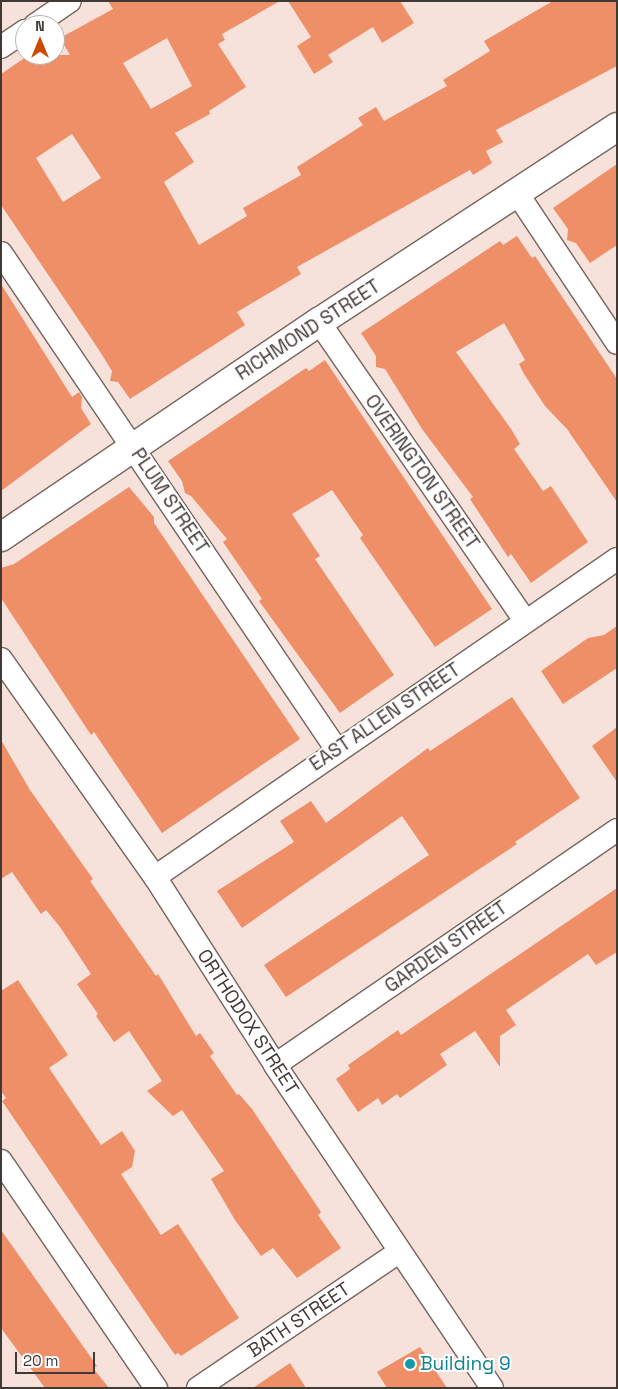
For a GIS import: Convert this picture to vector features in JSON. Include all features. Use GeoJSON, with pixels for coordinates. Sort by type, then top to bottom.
{"type":"FeatureCollection","features":[{"type":"Feature","properties":{"kind":"main road","name":"RICHMOND STREET"},"geometry":{"type":"LineString","coordinates":[[1,537],[319,322],[617,127]]}},
{"type":"Feature","properties":{"kind":"street"},"geometry":{"type":"LineString","coordinates":[[50,15],[70,1]]}},
{"type":"Feature","properties":{"kind":"street"},"geometry":{"type":"LineString","coordinates":[[1,47],[15,38]]}},
{"type":"Feature","properties":{"kind":"street"},"geometry":{"type":"LineString","coordinates":[[517,193],[617,343]]}},
{"type":"Feature","properties":{"kind":"street","name":"PLUM STREET"},"geometry":{"type":"LineString","coordinates":[[1,253],[134,446],[337,750]]}},
{"type":"Feature","properties":{"kind":"street","name":"OVERINGTON STREET"},"geometry":{"type":"LineString","coordinates":[[319,322],[525,622]]}},
{"type":"Feature","properties":{"kind":"street","name":"EAST ALLEN STREET"},"geometry":{"type":"LineString","coordinates":[[154,877],[617,559]]}},
{"type":"Feature","properties":{"kind":"street","name":"ORTHODOX STREET"},"geometry":{"type":"LineString","coordinates":[[1,659],[154,877],[399,1252],[492,1388]]}},
{"type":"Feature","properties":{"kind":"street","name":"GARDEN STREET"},"geometry":{"type":"LineString","coordinates":[[276,1065],[617,830]]}},
{"type":"Feature","properties":{"kind":"street"},"geometry":{"type":"LineString","coordinates":[[1,1161],[156,1388]]}},
{"type":"Feature","properties":{"kind":"street","name":"BATH STREET"},"geometry":{"type":"LineString","coordinates":[[198,1388],[399,1252]]}},
{"type":"Feature","properties":{"kind":"building"},"geometry":{"type":"Polygon","coordinates":[[[108,1],[280,1],[222,34],[225,40],[218,44],[246,87],[209,111],[210,114],[175,133],[194,162],[164,182],[199,245],[247,216],[243,208],[301,175],[297,167],[363,125],[358,118],[376,107],[384,121],[447,86],[443,80],[490,51],[484,41],[553,1],[617,1],[617,66],[496,130],[503,142],[486,151],[492,163],[473,175],[470,170],[297,267],[301,274],[237,312],[245,325],[130,399],[118,382],[110,381],[112,371],[1,205],[1,74],[15,64],[65,65],[65,55],[70,55],[65,46],[65,35],[113,9],[108,1]],[[167,38],[123,63],[151,109],[192,86],[167,38]],[[72,134],[36,158],[63,202],[101,178],[72,134]]]}},
{"type":"Feature","properties":{"kind":"building"},"geometry":{"type":"Polygon","coordinates":[[[288,1],[400,1],[414,23],[382,43],[373,27],[328,55],[333,62],[314,74],[297,46],[311,37],[288,1]]]}},
{"type":"Feature","properties":{"kind":"building"},"geometry":{"type":"Polygon","coordinates":[[[617,164],[617,245],[590,263],[576,243],[567,240],[568,229],[553,208],[617,164]]]}},
{"type":"Feature","properties":{"kind":"building"},"geometry":{"type":"Polygon","coordinates":[[[517,236],[532,258],[535,256],[617,379],[617,502],[567,429],[545,406],[524,374],[519,364],[525,360],[504,323],[456,352],[511,429],[520,444],[514,449],[543,491],[551,486],[588,542],[531,583],[511,554],[508,557],[470,499],[473,497],[422,429],[385,369],[376,367],[376,356],[361,333],[500,241],[503,245],[517,236]]]}},
{"type":"Feature","properties":{"kind":"building"},"geometry":{"type":"Polygon","coordinates":[[[1,284],[72,397],[79,392],[82,397],[81,408],[91,424],[1,491],[1,284]]]}},
{"type":"Feature","properties":{"kind":"building"},"geometry":{"type":"Polygon","coordinates":[[[325,360],[492,609],[435,647],[360,538],[363,535],[332,490],[292,514],[320,556],[315,559],[394,675],[340,713],[259,601],[262,599],[223,542],[227,539],[191,496],[185,493],[182,481],[168,461],[306,368],[309,371],[325,360]]]}},
{"type":"Feature","properties":{"kind":"building"},"geometry":{"type":"Polygon","coordinates":[[[129,487],[154,517],[154,523],[300,739],[162,833],[94,732],[91,735],[1,598],[1,568],[14,564],[129,487]]]}},
{"type":"Feature","properties":{"kind":"building"},"geometry":{"type":"Polygon","coordinates":[[[617,626],[617,668],[563,704],[541,671],[588,638],[604,635],[617,626]]]}},
{"type":"Feature","properties":{"kind":"building"},"geometry":{"type":"Polygon","coordinates":[[[512,697],[580,798],[515,842],[517,844],[286,997],[264,965],[429,855],[402,816],[242,928],[217,891],[294,842],[280,821],[311,801],[326,823],[428,748],[430,751],[512,697]]]}},
{"type":"Feature","properties":{"kind":"building"},"geometry":{"type":"Polygon","coordinates":[[[617,727],[617,782],[592,746],[617,727]]]}},
{"type":"Feature","properties":{"kind":"building"},"geometry":{"type":"Polygon","coordinates":[[[1,740],[30,790],[93,879],[90,881],[156,976],[158,974],[196,1036],[200,1033],[214,1053],[210,1056],[237,1095],[239,1094],[252,1109],[321,1212],[318,1215],[341,1248],[297,1278],[273,1248],[261,1256],[235,1220],[211,1179],[224,1171],[182,1110],[173,1116],[147,1091],[162,1081],[129,1031],[114,1042],[96,1016],[98,1014],[77,984],[91,974],[60,927],[46,910],[41,914],[12,872],[1,879],[1,740]]]}},
{"type":"Feature","properties":{"kind":"building"},"geometry":{"type":"Polygon","coordinates":[[[617,888],[617,952],[596,965],[588,954],[506,1010],[516,1025],[500,1036],[500,1067],[475,1031],[440,1054],[447,1065],[400,1098],[397,1094],[382,1105],[378,1098],[358,1112],[336,1079],[350,1069],[348,1065],[398,1030],[401,1035],[617,888]]]}},
{"type":"Feature","properties":{"kind":"building"},"geometry":{"type":"Polygon","coordinates":[[[18,980],[68,1055],[49,1068],[101,1145],[122,1131],[135,1151],[132,1167],[121,1174],[161,1235],[178,1224],[239,1318],[181,1356],[178,1353],[175,1355],[2,1101],[6,1098],[1,1091],[1,991],[18,980]]]}},
{"type":"Feature","properties":{"kind":"building"},"geometry":{"type":"Polygon","coordinates":[[[1,1230],[97,1366],[93,1368],[109,1388],[45,1388],[1,1328],[1,1230]]]}},
{"type":"Feature","properties":{"kind":"building","name":"Building 9"},"geometry":{"type":"Polygon","coordinates":[[[420,1347],[447,1388],[387,1388],[377,1372],[420,1347]]]}},
{"type":"Feature","properties":{"kind":"building"},"geometry":{"type":"Polygon","coordinates":[[[290,1363],[306,1388],[253,1388],[290,1363]]]}},
{"type":"Feature","properties":{"kind":"place","name":"Building 9"},"geometry":{"type":"Point","coordinates":[410,1364]}}]}
